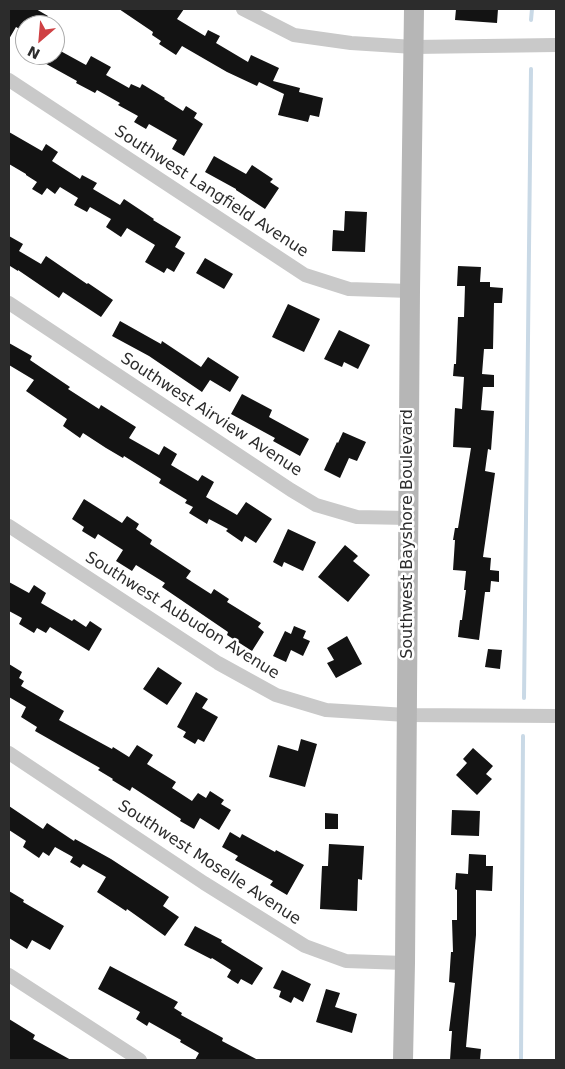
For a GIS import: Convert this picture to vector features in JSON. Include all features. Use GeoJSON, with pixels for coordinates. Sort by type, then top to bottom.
{"type":"FeatureCollection","features":[{"type":"Feature","properties":{"kind":"street"},"geometry":{"type":"LineString","coordinates":[[243,9],[294,35],[351,43],[414,47],[556,45]]}},
{"type":"Feature","properties":{"kind":"street","name":"Southwest Bayshore Boulevard"},"geometry":{"type":"LineString","coordinates":[[403,1060],[414,9]]}},
{"type":"Feature","properties":{"kind":"street","name":"Southwest Langfield Avenue"},"geometry":{"type":"LineString","coordinates":[[9,80],[305,275],[349,289],[410,291]]}},
{"type":"Feature","properties":{"kind":"street","name":"Southwest Airview Avenue"},"geometry":{"type":"LineString","coordinates":[[9,303],[291,490],[316,504],[357,516],[408,518]]}},
{"type":"Feature","properties":{"kind":"street","name":"Southwest Aubudon Avenue"},"geometry":{"type":"LineString","coordinates":[[9,526],[218,663],[276,695],[326,710],[406,715],[556,716]]}},
{"type":"Feature","properties":{"kind":"street","name":"Southwest Moselle Avenue"},"geometry":{"type":"LineString","coordinates":[[9,753],[204,883],[306,946],[346,961],[405,963]]}},
{"type":"Feature","properties":{"kind":"street"},"geometry":{"type":"LineString","coordinates":[[9,975],[140,1060]]}},
{"type":"Feature","properties":{"kind":"building"},"geometry":{"type":"Polygon","coordinates":[[[9,9],[36,9],[46,15],[15,15],[15,29],[9,39],[9,9]]]}},
{"type":"Feature","properties":{"kind":"building"},"geometry":{"type":"Polygon","coordinates":[[[119,9],[184,9],[177,19],[205,36],[208,30],[220,36],[216,43],[248,62],[251,55],[279,68],[273,81],[300,88],[299,92],[323,98],[319,117],[310,115],[308,122],[278,115],[284,94],[259,82],[257,86],[227,72],[182,46],[176,55],[159,44],[161,41],[152,35],[153,32],[119,9]]]}},
{"type":"Feature","properties":{"kind":"building"},"geometry":{"type":"Polygon","coordinates":[[[456,9],[498,9],[497,23],[455,20],[456,9]]]}},
{"type":"Feature","properties":{"kind":"building"},"geometry":{"type":"Polygon","coordinates":[[[65,53],[86,65],[91,56],[111,67],[106,75],[129,88],[131,84],[140,88],[142,84],[183,111],[186,106],[197,113],[194,118],[203,124],[184,156],[172,149],[177,140],[149,124],[146,129],[134,122],[138,116],[118,105],[120,103],[97,90],[95,93],[76,83],[77,81],[48,65],[65,65],[65,53]]]}},
{"type":"Feature","properties":{"kind":"building"},"geometry":{"type":"Polygon","coordinates":[[[9,132],[42,151],[46,144],[58,152],[52,161],[80,179],[82,175],[97,183],[93,189],[120,205],[124,199],[181,237],[175,247],[185,253],[174,272],[167,268],[164,273],[145,262],[155,245],[127,228],[121,237],[106,227],[111,219],[90,207],[87,212],[74,205],[78,198],[60,187],[55,194],[47,188],[42,195],[32,189],[37,182],[9,164],[9,132]]]}},
{"type":"Feature","properties":{"kind":"building"},"geometry":{"type":"Polygon","coordinates":[[[214,156],[246,174],[252,165],[273,179],[270,182],[279,188],[265,209],[236,189],[205,172],[214,156]]]}},
{"type":"Feature","properties":{"kind":"building"},"geometry":{"type":"Polygon","coordinates":[[[345,211],[367,212],[365,252],[332,251],[333,230],[344,231],[345,211]]]}},
{"type":"Feature","properties":{"kind":"building"},"geometry":{"type":"Polygon","coordinates":[[[9,236],[23,244],[19,251],[41,264],[46,256],[113,300],[101,317],[63,292],[59,298],[18,270],[9,267],[9,236]]]}},
{"type":"Feature","properties":{"kind":"building"},"geometry":{"type":"Polygon","coordinates":[[[205,258],[233,274],[224,289],[196,273],[205,258]]]}},
{"type":"Feature","properties":{"kind":"building"},"geometry":{"type":"Polygon","coordinates":[[[458,266],[481,267],[480,282],[490,282],[490,287],[503,288],[502,303],[494,303],[493,349],[484,349],[482,374],[494,375],[494,387],[483,387],[481,410],[494,411],[491,450],[488,449],[485,471],[495,473],[483,557],[491,558],[490,570],[499,571],[499,582],[491,581],[490,592],[485,592],[479,640],[458,637],[466,590],[464,590],[466,571],[453,570],[455,540],[453,540],[455,528],[458,528],[471,448],[453,447],[455,408],[462,409],[464,377],[453,376],[454,364],[456,364],[458,317],[464,317],[465,286],[457,286],[458,266]]]}},
{"type":"Feature","properties":{"kind":"building"},"geometry":{"type":"Polygon","coordinates":[[[288,304],[320,319],[304,352],[272,337],[288,304]]]}},
{"type":"Feature","properties":{"kind":"building"},"geometry":{"type":"Polygon","coordinates":[[[120,321],[161,344],[162,341],[201,367],[208,357],[239,377],[230,392],[210,380],[202,392],[149,356],[112,336],[120,321]]]}},
{"type":"Feature","properties":{"kind":"building"},"geometry":{"type":"Polygon","coordinates":[[[339,330],[370,345],[358,369],[344,362],[342,367],[324,359],[339,330]]]}},
{"type":"Feature","properties":{"kind":"building"},"geometry":{"type":"Polygon","coordinates":[[[9,343],[32,356],[30,360],[70,387],[68,389],[99,409],[101,405],[136,427],[129,438],[159,455],[164,446],[177,454],[171,465],[198,481],[202,475],[214,482],[206,497],[237,515],[246,502],[272,519],[256,543],[245,536],[242,542],[226,531],[228,529],[209,519],[207,524],[189,513],[193,507],[185,503],[187,500],[159,483],[161,479],[83,433],[80,438],[63,426],[67,419],[26,391],[34,380],[9,365],[9,343]]]}},
{"type":"Feature","properties":{"kind":"building"},"geometry":{"type":"Polygon","coordinates":[[[242,394],[272,410],[269,417],[309,439],[300,456],[273,441],[275,438],[231,414],[242,394]]]}},
{"type":"Feature","properties":{"kind":"building"},"geometry":{"type":"Polygon","coordinates":[[[343,432],[366,442],[357,461],[349,458],[340,478],[324,470],[343,432]]]}},
{"type":"Feature","properties":{"kind":"building"},"geometry":{"type":"Polygon","coordinates":[[[84,499],[122,523],[127,516],[139,524],[136,529],[152,540],[150,544],[191,571],[186,578],[211,594],[214,589],[229,599],[227,602],[261,623],[258,627],[264,632],[252,651],[227,635],[228,632],[162,587],[165,583],[136,565],[132,571],[116,561],[123,550],[98,534],[95,539],[82,531],[84,527],[72,519],[84,499]]]}},
{"type":"Feature","properties":{"kind":"building"},"geometry":{"type":"Polygon","coordinates":[[[288,529],[316,542],[303,571],[284,562],[282,567],[273,562],[288,529]]]}},
{"type":"Feature","properties":{"kind":"building"},"geometry":{"type":"Polygon","coordinates":[[[345,545],[358,556],[353,561],[370,575],[348,602],[318,577],[345,545]]]}},
{"type":"Feature","properties":{"kind":"building"},"geometry":{"type":"Polygon","coordinates":[[[9,582],[29,593],[34,585],[46,593],[41,603],[86,627],[90,621],[102,629],[89,651],[50,627],[46,633],[37,628],[34,633],[19,624],[22,618],[9,611],[9,582]]]}},
{"type":"Feature","properties":{"kind":"building"},"geometry":{"type":"Polygon","coordinates":[[[294,626],[306,631],[303,638],[310,641],[303,656],[291,650],[286,662],[273,656],[285,631],[291,634],[294,626]]]}},
{"type":"Feature","properties":{"kind":"building"},"geometry":{"type":"Polygon","coordinates":[[[347,636],[362,664],[336,678],[327,663],[334,660],[327,648],[347,636]]]}},
{"type":"Feature","properties":{"kind":"building"},"geometry":{"type":"Polygon","coordinates":[[[488,649],[502,650],[500,669],[485,667],[488,649]]]}},
{"type":"Feature","properties":{"kind":"building"},"geometry":{"type":"Polygon","coordinates":[[[9,664],[22,672],[19,678],[24,681],[21,686],[64,711],[59,720],[129,757],[137,745],[153,755],[147,764],[176,782],[172,788],[192,801],[198,793],[206,798],[210,791],[224,800],[221,804],[231,810],[219,830],[200,818],[194,829],[132,787],[130,791],[98,770],[100,768],[35,731],[37,727],[21,717],[26,707],[9,697],[9,664]]]}},
{"type":"Feature","properties":{"kind":"building"},"geometry":{"type":"Polygon","coordinates":[[[158,667],[182,683],[167,705],[143,689],[158,667]]]}},
{"type":"Feature","properties":{"kind":"building"},"geometry":{"type":"Polygon","coordinates":[[[196,692],[208,699],[202,708],[218,717],[204,742],[198,739],[195,744],[183,737],[186,732],[177,727],[196,692]]]}},
{"type":"Feature","properties":{"kind":"building"},"geometry":{"type":"Polygon","coordinates":[[[301,739],[317,744],[305,787],[269,777],[278,745],[298,751],[301,739]]]}},
{"type":"Feature","properties":{"kind":"building"},"geometry":{"type":"Polygon","coordinates":[[[473,748],[493,766],[486,774],[492,779],[477,795],[456,775],[467,763],[463,759],[473,748]]]}},
{"type":"Feature","properties":{"kind":"building"},"geometry":{"type":"Polygon","coordinates":[[[9,806],[43,829],[47,823],[74,841],[75,839],[111,859],[169,897],[163,906],[179,917],[165,936],[127,909],[126,911],[97,892],[106,877],[83,864],[80,868],[70,862],[73,857],[55,847],[49,856],[43,852],[39,858],[23,847],[26,841],[9,830],[9,806]]]}},
{"type":"Feature","properties":{"kind":"building"},"geometry":{"type":"Polygon","coordinates":[[[452,810],[480,811],[479,836],[451,835],[452,810]]]}},
{"type":"Feature","properties":{"kind":"building"},"geometry":{"type":"Polygon","coordinates":[[[325,813],[338,814],[338,829],[325,829],[325,813]]]}},
{"type":"Feature","properties":{"kind":"building"},"geometry":{"type":"Polygon","coordinates":[[[230,832],[240,838],[242,834],[304,865],[287,895],[270,885],[273,881],[235,860],[238,856],[222,847],[230,832]]]}},
{"type":"Feature","properties":{"kind":"building"},"geometry":{"type":"Polygon","coordinates":[[[329,844],[364,846],[362,880],[358,879],[357,911],[320,909],[322,866],[328,866],[329,844]]]}},
{"type":"Feature","properties":{"kind":"building"},"geometry":{"type":"Polygon","coordinates":[[[469,854],[486,855],[486,866],[493,866],[492,891],[476,890],[476,935],[466,1047],[481,1049],[480,1060],[450,1060],[452,1031],[449,1031],[455,983],[449,982],[451,952],[453,952],[452,920],[457,920],[456,873],[468,874],[469,854]]]}},
{"type":"Feature","properties":{"kind":"building"},"geometry":{"type":"Polygon","coordinates":[[[9,891],[24,900],[23,902],[64,926],[50,950],[32,940],[27,949],[9,938],[9,891]]]}},
{"type":"Feature","properties":{"kind":"building"},"geometry":{"type":"Polygon","coordinates":[[[195,926],[222,940],[221,942],[263,968],[252,985],[241,979],[238,984],[227,977],[231,970],[212,958],[184,945],[195,926]]]}},
{"type":"Feature","properties":{"kind":"building"},"geometry":{"type":"Polygon","coordinates":[[[110,966],[178,1002],[174,1008],[182,1013],[181,1015],[223,1038],[222,1041],[258,1060],[195,1060],[199,1053],[180,1042],[181,1040],[149,1022],[147,1026],[136,1019],[140,1012],[98,989],[110,966]]]}},
{"type":"Feature","properties":{"kind":"building"},"geometry":{"type":"Polygon","coordinates":[[[282,970],[311,984],[303,1002],[294,997],[291,1003],[279,997],[281,991],[273,988],[282,970]]]}},
{"type":"Feature","properties":{"kind":"building"},"geometry":{"type":"Polygon","coordinates":[[[326,989],[340,993],[335,1007],[357,1014],[352,1033],[316,1022],[326,989]]]}},
{"type":"Feature","properties":{"kind":"building"},"geometry":{"type":"Polygon","coordinates":[[[9,1019],[35,1035],[33,1039],[71,1060],[9,1060],[9,1019]]]}},
{"type":"Feature","properties":{"kind":"waterway"},"geometry":{"type":"LineString","coordinates":[[531,20],[532,9]]}},
{"type":"Feature","properties":{"kind":"waterway"},"geometry":{"type":"LineString","coordinates":[[524,698],[531,69]]}},
{"type":"Feature","properties":{"kind":"waterway"},"geometry":{"type":"LineString","coordinates":[[521,1060],[523,736]]}}]}
